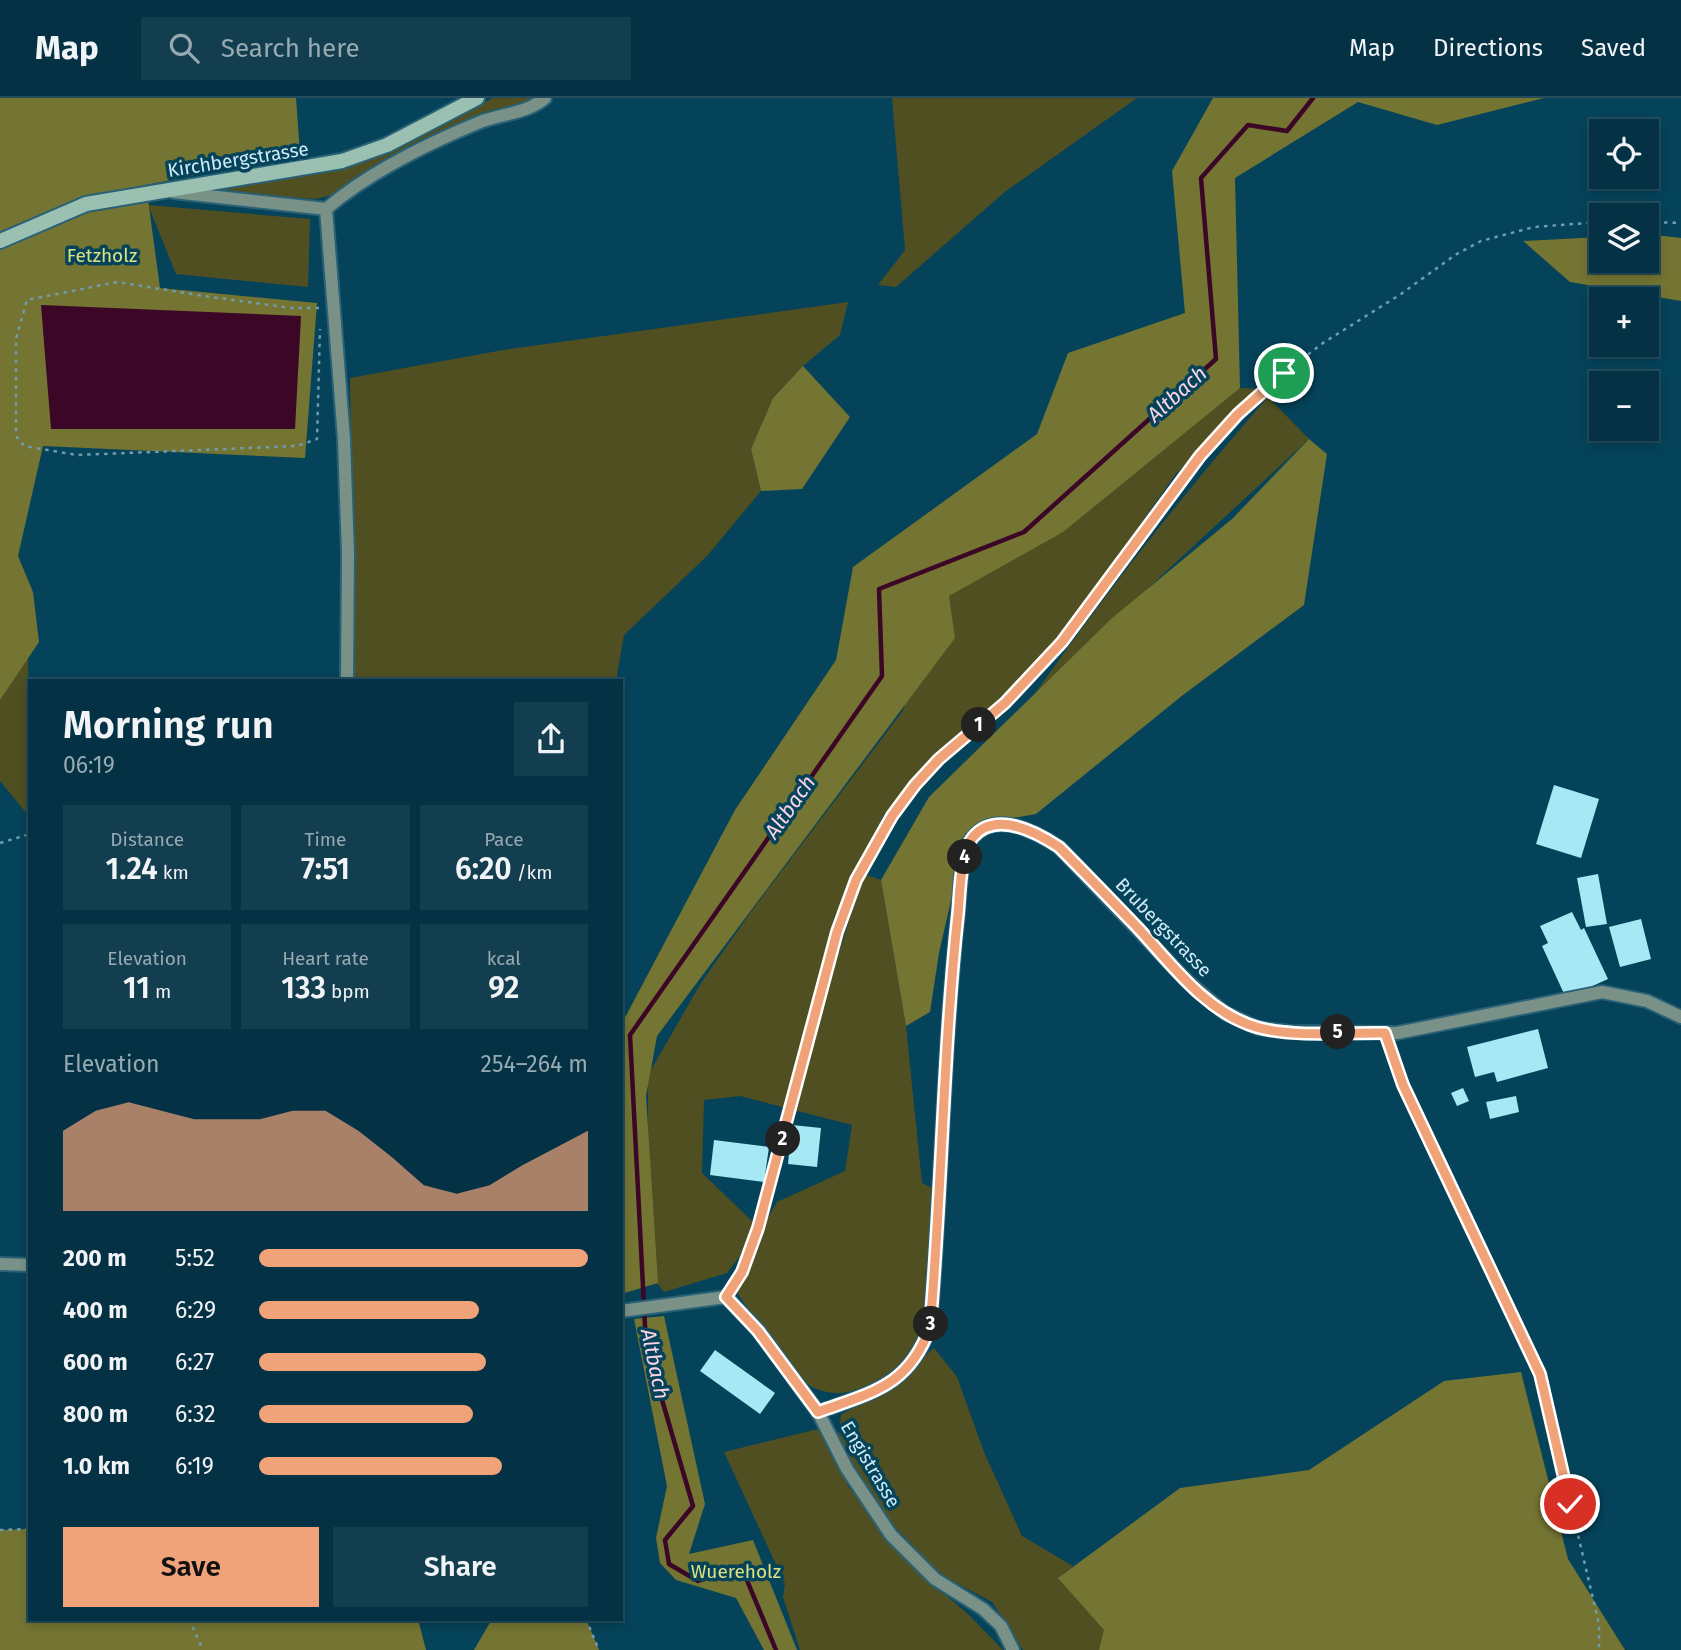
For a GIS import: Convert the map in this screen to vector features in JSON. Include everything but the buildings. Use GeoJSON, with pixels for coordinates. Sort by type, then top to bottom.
{"type":"FeatureCollection","features":[{"type":"Feature","properties":{"kind":"main road","name":"Kirchbergstrasse"},"geometry":{"type":"LineString","coordinates":[[0,240],[86,204],[342,161],[387,145],[477,98]]}},
{"type":"Feature","properties":{"kind":"street"},"geometry":{"type":"LineString","coordinates":[[160,190],[326,209],[352,189],[437,141],[483,121],[532,107],[545,98]]}},
{"type":"Feature","properties":{"kind":"street"},"geometry":{"type":"LineString","coordinates":[[326,209],[344,452],[348,568],[347,679]]}},
{"type":"Feature","properties":{"kind":"street","name":"Brubergstrasse"},"geometry":{"type":"LineString","coordinates":[[818,1412],[878,1389],[907,1371],[922,1351],[930,1327],[954,952],[964,862],[969,843],[982,829],[1017,825],[1038,833],[1059,847],[1186,981],[1214,1005],[1239,1021],[1258,1028],[1291,1032],[1397,1033],[1602,992],[1647,1001],[1681,1017]]}},
{"type":"Feature","properties":{"kind":"street"},"geometry":{"type":"LineString","coordinates":[[0,1264],[28,1265]]}},
{"type":"Feature","properties":{"kind":"street"},"geometry":{"type":"LineString","coordinates":[[623,1311],[726,1297]]}},
{"type":"Feature","properties":{"kind":"street","name":"Engistrasse"},"geometry":{"type":"LineString","coordinates":[[726,1297],[758,1331],[818,1412],[847,1469],[891,1535],[935,1579],[983,1609],[1001,1626],[1013,1650]]}},
{"type":"Feature","properties":{"kind":"path"},"geometry":{"type":"LineString","coordinates":[[1659,222],[1681,223]]}},
{"type":"Feature","properties":{"kind":"path"},"geometry":{"type":"LineString","coordinates":[[726,1297],[742,1272],[758,1228],[837,932],[856,880],[892,816],[915,785],[939,759],[1005,703],[1062,642],[1200,456],[1238,414],[1284,373],[1455,255],[1481,241],[1534,227],[1589,223]]}},
{"type":"Feature","properties":{"kind":"path"},"geometry":{"type":"LineString","coordinates":[[320,321],[317,439],[297,446],[77,455],[23,446],[16,436],[16,339],[27,300],[117,282],[291,307],[332,308]]}},
{"type":"Feature","properties":{"kind":"path"},"geometry":{"type":"LineString","coordinates":[[0,843],[28,835]]}},
{"type":"Feature","properties":{"kind":"path"},"geometry":{"type":"LineString","coordinates":[[1385,1033],[1409,1097],[1540,1374],[1599,1624],[1599,1650]]}},
{"type":"Feature","properties":{"kind":"path"},"geometry":{"type":"LineString","coordinates":[[0,1530],[28,1529]]}},
{"type":"Feature","properties":{"kind":"path"},"geometry":{"type":"LineString","coordinates":[[190,1621],[203,1650]]}},
{"type":"Feature","properties":{"kind":"path"},"geometry":{"type":"LineString","coordinates":[[587,1621],[599,1650]]}},
{"type":"Feature","properties":{"kind":"shaded area"},"geometry":{"type":"Polygon","coordinates":[[[493,98],[532,98],[524,105],[336,194],[316,199],[197,192],[338,170],[392,151],[493,98]]]}},
{"type":"Feature","properties":{"kind":"shaded area"},"geometry":{"type":"Polygon","coordinates":[[[892,98],[1137,98],[1006,191],[896,287],[878,285],[905,250],[892,98]]]}},
{"type":"Feature","properties":{"kind":"shaded area"},"geometry":{"type":"Polygon","coordinates":[[[148,205],[310,219],[308,287],[176,274],[148,205]]]}},
{"type":"Feature","properties":{"kind":"shaded area"},"geometry":{"type":"Polygon","coordinates":[[[848,302],[840,335],[803,366],[773,398],[751,449],[761,491],[707,556],[624,635],[616,679],[350,679],[353,603],[350,378],[503,350],[848,302]]]}},
{"type":"Feature","properties":{"kind":"shaded area"},"geometry":{"type":"Polygon","coordinates":[[[41,305],[301,316],[295,429],[51,429],[41,305]]]}},
{"type":"Feature","properties":{"kind":"shaded area"},"geometry":{"type":"Polygon","coordinates":[[[1240,388],[1259,389],[1175,475],[1077,615],[986,717],[930,761],[883,816],[834,918],[792,1099],[864,874],[881,880],[906,1026],[922,1183],[936,1190],[934,1272],[930,1300],[922,1326],[911,1350],[893,1369],[870,1384],[849,1392],[836,1393],[814,1388],[785,1359],[737,1293],[763,1226],[777,1202],[845,1171],[852,1125],[740,1096],[704,1100],[702,1173],[754,1223],[740,1256],[727,1273],[664,1292],[655,1281],[648,1154],[648,1075],[701,983],[753,909],[902,712],[949,596],[1240,388]]]}},
{"type":"Feature","properties":{"kind":"shaded area"},"geometry":{"type":"Polygon","coordinates":[[[1268,397],[1309,439],[1036,692],[1148,541],[1268,397]]]}},
{"type":"Feature","properties":{"kind":"shaded area"},"geometry":{"type":"Polygon","coordinates":[[[28,656],[28,815],[0,781],[0,700],[28,656]]]}},
{"type":"Feature","properties":{"kind":"shaded area"},"geometry":{"type":"Polygon","coordinates":[[[934,1348],[957,1377],[984,1452],[1022,1536],[1073,1566],[1060,1577],[1106,1631],[1102,1650],[1023,1650],[992,1602],[941,1575],[886,1518],[838,1440],[841,1415],[895,1383],[934,1348]]]}},
{"type":"Feature","properties":{"kind":"shaded area"},"geometry":{"type":"Polygon","coordinates":[[[826,1427],[848,1486],[918,1571],[969,1615],[1003,1650],[800,1650],[783,1597],[785,1584],[724,1452],[826,1427]]]}},
{"type":"Feature","properties":{"kind":"green space","name":"Fetzholz"},"geometry":{"type":"Polygon","coordinates":[[[0,98],[296,98],[300,154],[146,185],[160,288],[317,303],[305,458],[43,446],[18,556],[33,592],[39,642],[0,700],[0,98]]]}},
{"type":"Feature","properties":{"kind":"green space"},"geometry":{"type":"Polygon","coordinates":[[[1213,98],[1544,98],[1437,125],[1358,102],[1235,178],[1240,388],[1063,532],[949,596],[955,638],[657,1036],[646,1096],[658,1283],[623,1293],[623,1021],[735,810],[836,660],[853,567],[1037,434],[1068,353],[1185,313],[1172,171],[1213,98]]]}},
{"type":"Feature","properties":{"kind":"green space"},"geometry":{"type":"Polygon","coordinates":[[[1659,235],[1681,238],[1681,301],[1659,297],[1659,287],[1599,287],[1570,282],[1523,241],[1589,238],[1589,273],[1659,273],[1659,235]]]}},
{"type":"Feature","properties":{"kind":"green space"},"geometry":{"type":"Polygon","coordinates":[[[803,366],[850,417],[802,489],[761,491],[751,449],[773,398],[803,366]]]}},
{"type":"Feature","properties":{"kind":"green space"},"geometry":{"type":"Polygon","coordinates":[[[1309,439],[1327,454],[1304,605],[1183,695],[1036,814],[983,823],[973,828],[965,839],[939,953],[930,1012],[906,1026],[881,880],[929,797],[1111,619],[1232,519],[1309,439]]]}},
{"type":"Feature","properties":{"kind":"green space","name":"Wuereholz"},"geometry":{"type":"Polygon","coordinates":[[[664,1316],[705,1504],[689,1554],[753,1540],[797,1650],[764,1650],[736,1598],[676,1580],[660,1563],[656,1538],[667,1486],[634,1319],[664,1316]]]}},
{"type":"Feature","properties":{"kind":"green space"},"geometry":{"type":"Polygon","coordinates":[[[1521,1372],[1568,1559],[1625,1650],[1099,1650],[1104,1630],[1058,1578],[1180,1488],[1309,1470],[1444,1381],[1521,1372]]]}},
{"type":"Feature","properties":{"kind":"green space"},"geometry":{"type":"Polygon","coordinates":[[[28,1529],[28,1621],[419,1621],[426,1650],[0,1650],[0,1530],[28,1529]]]}},
{"type":"Feature","properties":{"kind":"green space"},"geometry":{"type":"Polygon","coordinates":[[[491,1621],[587,1621],[599,1650],[474,1650],[491,1621]]]}},
{"type":"Feature","properties":{"kind":"waterway","name":"Altbach"},"geometry":{"type":"LineString","coordinates":[[776,1650],[741,1566],[698,1581],[669,1564],[665,1540],[693,1506],[646,1345],[630,1035],[882,676],[879,589],[1024,532],[1216,359],[1201,178],[1248,125],[1287,131],[1313,98]]}},
{"type":"Feature","properties":{"kind":"route"},"geometry":{"type":"LineString","coordinates":[[1284,373],[1238,414],[1200,456],[1062,642],[1005,703],[939,759],[892,816],[856,880],[837,932],[758,1228],[742,1272],[726,1297],[775,1352],[818,1412],[890,1383],[907,1371],[922,1351],[930,1327],[935,1272],[954,952],[964,862],[969,843],[982,829],[1017,825],[1038,833],[1059,847],[1186,981],[1214,1005],[1239,1021],[1258,1028],[1291,1032],[1385,1033],[1403,1085],[1540,1374],[1570,1504]]}}]}
